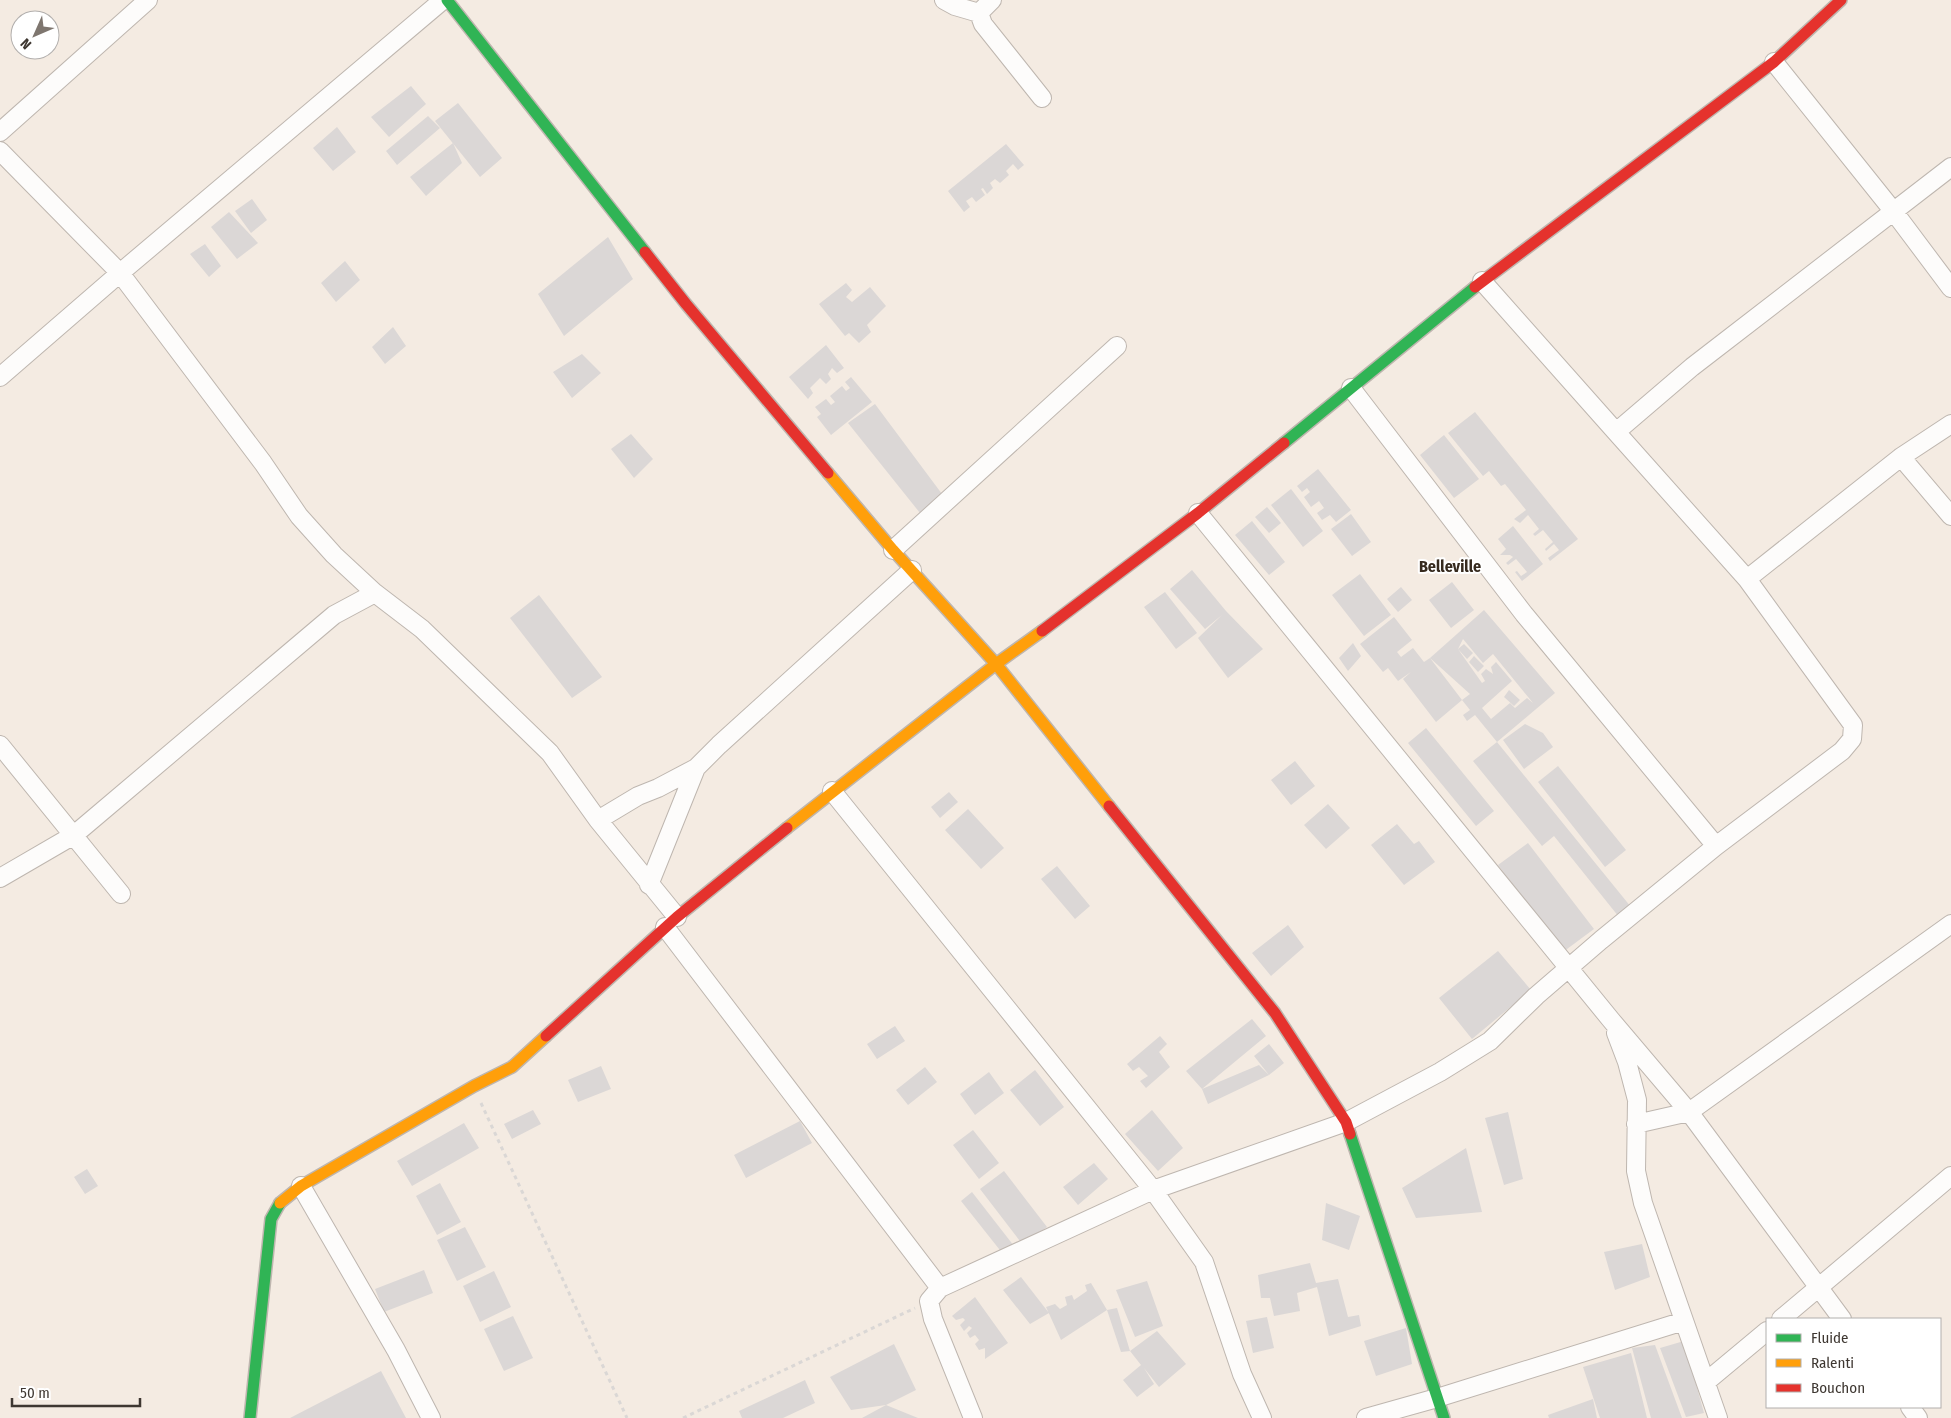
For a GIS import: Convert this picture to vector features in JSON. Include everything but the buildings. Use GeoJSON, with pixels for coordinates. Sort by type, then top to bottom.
{"type":"FeatureCollection","features":[{"type":"Feature","properties":{"kind":"street"},"geometry":{"type":"LineString","coordinates":[[0,377],[443,0]]}},
{"type":"Feature","properties":{"kind":"street"},"geometry":{"type":"LineString","coordinates":[[447,0],[686,304],[893,550],[996,664],[1275,1013],[1346,1122],[1444,1418]]}},
{"type":"Feature","properties":{"kind":"street"},"geometry":{"type":"LineString","coordinates":[[944,0],[955,6],[979,13]]}},
{"type":"Feature","properties":{"kind":"street"},"geometry":{"type":"LineString","coordinates":[[979,13],[992,0]]}},
{"type":"Feature","properties":{"kind":"street"},"geometry":{"type":"LineString","coordinates":[[0,132],[144,2]]}},
{"type":"Feature","properties":{"kind":"street"},"geometry":{"type":"LineString","coordinates":[[250,1418],[271,1219],[274,1209],[280,1200],[474,1086],[512,1067],[671,922],[832,791],[996,664],[1198,513],[1482,281],[1774,62],[1834,2]]}},
{"type":"Feature","properties":{"kind":"street"},"geometry":{"type":"LineString","coordinates":[[979,13],[983,24],[1042,98]]}},
{"type":"Feature","properties":{"kind":"street"},"geometry":{"type":"LineString","coordinates":[[1774,62],[1894,212],[1951,288]]}},
{"type":"Feature","properties":{"kind":"street"},"geometry":{"type":"LineString","coordinates":[[0,151],[120,273],[263,463],[300,516],[334,556],[375,593],[422,629],[550,753],[598,820],[649,885],[671,922],[935,1294],[933,1319],[973,1418]]}},
{"type":"Feature","properties":{"kind":"street"},"geometry":{"type":"LineString","coordinates":[[1616,432],[1692,367],[1951,168]]}},
{"type":"Feature","properties":{"kind":"street"},"geometry":{"type":"LineString","coordinates":[[935,1294],[1153,1190],[1346,1122],[1440,1072],[1490,1041],[1536,996],[1601,940],[1716,846],[1842,751],[1852,739],[1853,725],[1747,579],[1482,281]]}},
{"type":"Feature","properties":{"kind":"street"},"geometry":{"type":"LineString","coordinates":[[893,550],[1117,346]]}},
{"type":"Feature","properties":{"kind":"street"},"geometry":{"type":"LineString","coordinates":[[1351,388],[1524,614],[1716,846]]}},
{"type":"Feature","properties":{"kind":"street"},"geometry":{"type":"LineString","coordinates":[[1747,579],[1901,457],[1951,424]]}},
{"type":"Feature","properties":{"kind":"street"},"geometry":{"type":"LineString","coordinates":[[1901,457],[1951,516]]}},
{"type":"Feature","properties":{"kind":"street"},"geometry":{"type":"LineString","coordinates":[[1198,513],[1569,969],[1689,1112],[1841,1318]]}},
{"type":"Feature","properties":{"kind":"street"},"geometry":{"type":"LineString","coordinates":[[598,820],[638,796],[696,768],[912,570]]}},
{"type":"Feature","properties":{"kind":"street"},"geometry":{"type":"LineString","coordinates":[[0,878],[74,835],[334,614],[375,593]]}},
{"type":"Feature","properties":{"kind":"street"},"geometry":{"type":"LineString","coordinates":[[0,745],[122,894]]}},
{"type":"Feature","properties":{"kind":"street"},"geometry":{"type":"LineString","coordinates":[[649,885],[696,768]]}},
{"type":"Feature","properties":{"kind":"street"},"geometry":{"type":"LineString","coordinates":[[832,791],[1153,1190],[1204,1262],[1242,1374],[1262,1418]]}},
{"type":"Feature","properties":{"kind":"street"},"geometry":{"type":"LineString","coordinates":[[1636,1124],[1689,1112],[1951,924]]}},
{"type":"Feature","properties":{"kind":"street"},"geometry":{"type":"LineString","coordinates":[[1611,1020],[1627,1062],[1636,1100],[1636,1171],[1643,1203],[1707,1381],[1718,1418]]}},
{"type":"Feature","properties":{"kind":"street"},"geometry":{"type":"LineString","coordinates":[[1783,1318],[1951,1176]]}},
{"type":"Feature","properties":{"kind":"street"},"geometry":{"type":"LineString","coordinates":[[301,1186],[396,1350],[431,1418]]}},
{"type":"Feature","properties":{"kind":"street"},"geometry":{"type":"LineString","coordinates":[[1366,1418],[1437,1398],[1684,1321]]}},
{"type":"Feature","properties":{"kind":"street"},"geometry":{"type":"LineString","coordinates":[[1707,1381],[1766,1332]]}},
{"type":"Feature","properties":{"kind":"path"},"geometry":{"type":"LineString","coordinates":[[474,1086],[627,1418]]}},
{"type":"Feature","properties":{"kind":"path"},"geometry":{"type":"LineString","coordinates":[[683,1418],[935,1294]]}},
{"type":"Feature","properties":{"kind":"traffic: fast"},"geometry":{"type":"LineString","coordinates":[[447,0],[645,252]]}},
{"type":"Feature","properties":{"kind":"traffic: fast"},"geometry":{"type":"LineString","coordinates":[[1284,443],[1475,287]]}},
{"type":"Feature","properties":{"kind":"traffic: fast"},"geometry":{"type":"LineString","coordinates":[[1350,1134],[1444,1418]]}},
{"type":"Feature","properties":{"kind":"traffic: fast"},"geometry":{"type":"LineString","coordinates":[[250,1418],[271,1219],[280,1203]]}},
{"type":"Feature","properties":{"kind":"traffic: slow"},"geometry":{"type":"LineString","coordinates":[[828,473],[893,550],[996,664],[1109,806]]}},
{"type":"Feature","properties":{"kind":"traffic: slow"},"geometry":{"type":"LineString","coordinates":[[787,828],[996,664],[1042,631]]}},
{"type":"Feature","properties":{"kind":"traffic: slow"},"geometry":{"type":"LineString","coordinates":[[280,1203],[301,1186],[474,1086],[512,1067],[546,1036]]}},
{"type":"Feature","properties":{"kind":"traffic: jam"},"geometry":{"type":"LineString","coordinates":[[1475,287],[1774,62],[1841,0]]}},
{"type":"Feature","properties":{"kind":"traffic: jam"},"geometry":{"type":"LineString","coordinates":[[645,252],[686,304],[828,473]]}},
{"type":"Feature","properties":{"kind":"traffic: jam"},"geometry":{"type":"LineString","coordinates":[[1042,631],[1198,513],[1284,443]]}},
{"type":"Feature","properties":{"kind":"traffic: jam"},"geometry":{"type":"LineString","coordinates":[[1109,806],[1275,1013],[1346,1122],[1350,1134]]}},
{"type":"Feature","properties":{"kind":"traffic: jam"},"geometry":{"type":"LineString","coordinates":[[546,1036],[677,917],[787,828]]}},
{"type":"Feature","properties":{"kind":"district","name":"Belleville"},"geometry":{"type":"Point","coordinates":[1450,566]}}]}
